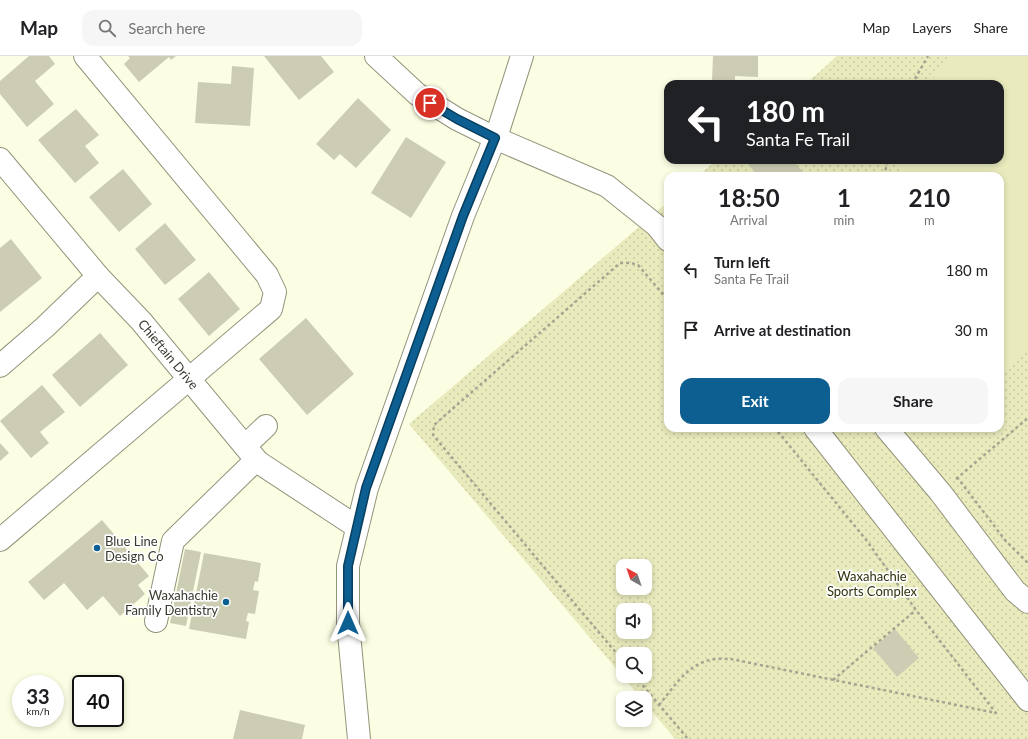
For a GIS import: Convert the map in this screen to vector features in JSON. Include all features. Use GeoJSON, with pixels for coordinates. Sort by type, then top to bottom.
{"type":"FeatureCollection","features":[{"type":"Feature","properties":{"kind":"street"},"geometry":{"type":"LineString","coordinates":[[0,540],[190,380],[271,309],[275,292],[267,275],[85,56]]}},
{"type":"Feature","properties":{"kind":"street"},"geometry":{"type":"LineString","coordinates":[[376,56],[417,94],[457,119],[495,138],[607,186],[657,226],[664,235]]}},
{"type":"Feature","properties":{"kind":"street"},"geometry":{"type":"LineString","coordinates":[[360,739],[348,623],[348,566],[366,488],[463,216],[495,138],[522,56]]}},
{"type":"Feature","properties":{"kind":"street","name":"Chieftain Drive"},"geometry":{"type":"LineString","coordinates":[[0,159],[98,276],[141,321],[250,453],[357,527]]}},
{"type":"Feature","properties":{"kind":"street"},"geometry":{"type":"LineString","coordinates":[[0,366],[45,327],[98,276]]}},
{"type":"Feature","properties":{"kind":"street"},"geometry":{"type":"LineString","coordinates":[[156,621],[173,541],[250,453],[266,426]]}},
{"type":"Feature","properties":{"kind":"street"},"geometry":{"type":"LineString","coordinates":[[818,432],[1028,700]]}},
{"type":"Feature","properties":{"kind":"street"},"geometry":{"type":"LineString","coordinates":[[889,432],[940,492],[1015,591],[1028,602]]}},
{"type":"Feature","properties":{"kind":"path"},"geometry":{"type":"LineString","coordinates":[[914,80],[928,56]]}},
{"type":"Feature","properties":{"kind":"path"},"geometry":{"type":"LineString","coordinates":[[616,653],[433,435],[434,425],[620,264],[631,263],[638,265],[664,295]]}},
{"type":"Feature","properties":{"kind":"path"},"geometry":{"type":"LineString","coordinates":[[940,492],[1028,418]]}},
{"type":"Feature","properties":{"kind":"path"},"geometry":{"type":"LineString","coordinates":[[659,704],[687,672],[698,664],[711,659],[731,659],[996,713],[916,610],[867,541],[778,432]]}},
{"type":"Feature","properties":{"kind":"path"},"geometry":{"type":"LineString","coordinates":[[957,478],[1006,540],[1028,563]]}},
{"type":"Feature","properties":{"kind":"path"},"geometry":{"type":"LineString","coordinates":[[833,680],[916,610]]}},
{"type":"Feature","properties":{"kind":"path"},"geometry":{"type":"LineString","coordinates":[[641,683],[688,739]]}},
{"type":"Feature","properties":{"kind":"green space","name":"Waxahachie Sports Complex"},"geometry":{"type":"Polygon","coordinates":[[[837,56],[1028,56],[1028,739],[675,739],[652,711],[652,691],[635,691],[628,683],[652,683],[652,647],[616,647],[616,668],[409,424],[664,205],[664,432],[1004,432],[1004,172],[703,172],[712,164],[1004,164],[1004,80],[810,80],[837,56]]]}},
{"type":"Feature","properties":{"kind":"green space"},"geometry":{"type":"Polygon","coordinates":[[[948,56],[1028,56],[1028,351],[1004,371],[1004,172],[900,172],[901,164],[1004,164],[1004,80],[933,80],[948,56]]]}},
{"type":"Feature","properties":{"kind":"building"},"geometry":{"type":"Polygon","coordinates":[[[29,56],[49,56],[55,64],[35,81],[54,104],[27,127],[0,94],[0,81],[29,56]]]}},
{"type":"Feature","properties":{"kind":"building"},"geometry":{"type":"Polygon","coordinates":[[[128,56],[176,56],[171,60],[169,57],[139,82],[124,64],[130,58],[128,56]]]}},
{"type":"Feature","properties":{"kind":"building"},"geometry":{"type":"Polygon","coordinates":[[[264,56],[321,56],[334,72],[299,100],[264,56]]]}},
{"type":"Feature","properties":{"kind":"building"},"geometry":{"type":"Polygon","coordinates":[[[713,56],[758,56],[758,77],[735,76],[735,80],[712,80],[713,56]]]}},
{"type":"Feature","properties":{"kind":"building"},"geometry":{"type":"Polygon","coordinates":[[[232,66],[254,68],[250,126],[195,123],[198,82],[231,84],[232,66]]]}},
{"type":"Feature","properties":{"kind":"building"},"geometry":{"type":"Polygon","coordinates":[[[358,98],[391,130],[356,168],[340,154],[334,160],[316,144],[358,98]]]}},
{"type":"Feature","properties":{"kind":"building"},"geometry":{"type":"Polygon","coordinates":[[[76,109],[99,135],[85,146],[99,163],[75,183],[38,140],[76,109]]]}},
{"type":"Feature","properties":{"kind":"building"},"geometry":{"type":"Polygon","coordinates":[[[406,137],[446,162],[411,218],[371,193],[406,137]]]}},
{"type":"Feature","properties":{"kind":"building"},"geometry":{"type":"Polygon","coordinates":[[[748,164],[796,164],[803,172],[755,172],[748,164]]]}},
{"type":"Feature","properties":{"kind":"building"},"geometry":{"type":"Polygon","coordinates":[[[123,169],[152,204],[119,232],[89,197],[123,169]]]}},
{"type":"Feature","properties":{"kind":"building"},"geometry":{"type":"Polygon","coordinates":[[[165,223],[196,260],[165,285],[135,249],[165,223]]]}},
{"type":"Feature","properties":{"kind":"building"},"geometry":{"type":"Polygon","coordinates":[[[11,239],[42,278],[0,312],[0,248],[11,239]]]}},
{"type":"Feature","properties":{"kind":"building"},"geometry":{"type":"Polygon","coordinates":[[[209,272],[240,309],[209,336],[178,299],[209,272]]]}},
{"type":"Feature","properties":{"kind":"building"},"geometry":{"type":"Polygon","coordinates":[[[306,318],[354,374],[307,415],[259,359],[306,318]]]}},
{"type":"Feature","properties":{"kind":"building"},"geometry":{"type":"Polygon","coordinates":[[[100,333],[128,365],[80,407],[52,375],[100,333]]]}},
{"type":"Feature","properties":{"kind":"building"},"geometry":{"type":"Polygon","coordinates":[[[42,385],[65,412],[40,432],[49,443],[31,458],[0,421],[42,385]]]}},
{"type":"Feature","properties":{"kind":"building"},"geometry":{"type":"Polygon","coordinates":[[[0,443],[9,453],[0,461],[0,443]]]}},
{"type":"Feature","properties":{"kind":"building","name":"Blue Line Design Co"},"geometry":{"type":"Polygon","coordinates":[[[102,520],[149,576],[138,585],[145,594],[120,616],[103,596],[87,610],[64,583],[44,600],[28,582],[102,520]]]}},
{"type":"Feature","properties":{"kind":"building"},"geometry":{"type":"Polygon","coordinates":[[[185,549],[201,552],[186,626],[170,623],[185,549]]]}},
{"type":"Feature","properties":{"kind":"building","name":"Waxahachie Family Dentistry"},"geometry":{"type":"Polygon","coordinates":[[[204,553],[261,563],[258,582],[255,581],[253,590],[259,591],[255,614],[248,613],[246,621],[249,622],[246,639],[189,629],[204,553]]]}},
{"type":"Feature","properties":{"kind":"building"},"geometry":{"type":"Polygon","coordinates":[[[895,629],[919,658],[897,677],[873,648],[895,629]]]}},
{"type":"Feature","properties":{"kind":"building"},"geometry":{"type":"Polygon","coordinates":[[[240,710],[305,725],[302,739],[233,739],[240,710]]]}},
{"type":"Feature","properties":{"kind":"place","name":"Blue Line Design Co"},"geometry":{"type":"Point","coordinates":[97,548]}},
{"type":"Feature","properties":{"kind":"place","name":"Waxahachie Family Dentistry"},"geometry":{"type":"Point","coordinates":[226,602]}},
{"type":"Feature","properties":{"kind":"route"},"geometry":{"type":"LineString","coordinates":[[348,623],[348,566],[366,488],[463,216],[495,138],[457,119],[430,103]]}}]}
